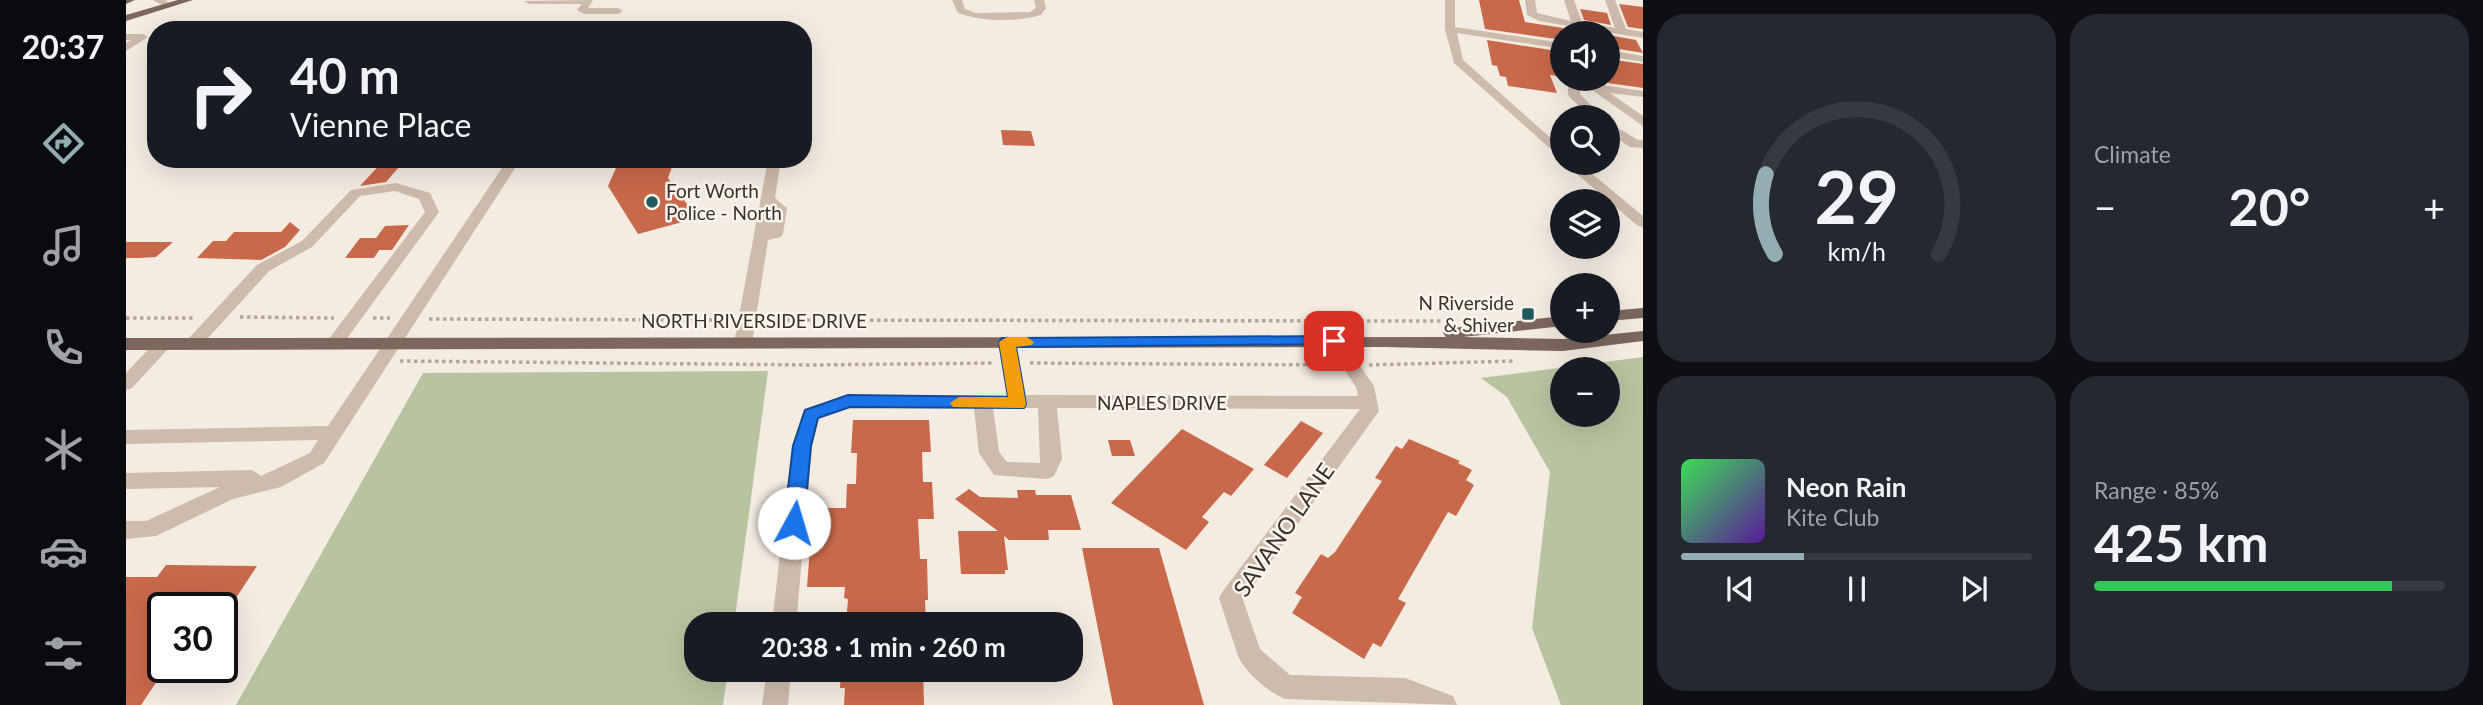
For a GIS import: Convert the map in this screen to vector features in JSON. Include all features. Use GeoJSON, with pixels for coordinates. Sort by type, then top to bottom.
{"type":"FeatureCollection","features":[{"type":"Feature","properties":{"kind":"main road"},"geometry":{"type":"LineString","coordinates":[[126,18],[188,0]]}},
{"type":"Feature","properties":{"kind":"main road"},"geometry":{"type":"LineString","coordinates":[[1620,315],[1643,313]]}},
{"type":"Feature","properties":{"kind":"main road","name":"NORTH RIVERSIDE DRIVE"},"geometry":{"type":"LineString","coordinates":[[1383,341],[1550,322]]}},
{"type":"Feature","properties":{"kind":"main road","name":"NORTH RIVERSIDE DRIVE"},"geometry":{"type":"LineString","coordinates":[[126,344],[1383,341],[1563,345],[1643,336]]}},
{"type":"Feature","properties":{"kind":"street"},"geometry":{"type":"LineString","coordinates":[[158,0],[168,5]]}},
{"type":"Feature","properties":{"kind":"street"},"geometry":{"type":"LineString","coordinates":[[529,1],[589,0]]}},
{"type":"Feature","properties":{"kind":"street"},"geometry":{"type":"LineString","coordinates":[[589,0],[582,10],[618,11]]}},
{"type":"Feature","properties":{"kind":"street"},"geometry":{"type":"LineString","coordinates":[[957,0],[961,11],[975,16],[1030,15],[1038,13],[1041,8],[1039,0]]}},
{"type":"Feature","properties":{"kind":"street"},"geometry":{"type":"LineString","coordinates":[[1450,0],[1451,33],[1458,61],[1550,144]]}},
{"type":"Feature","properties":{"kind":"street"},"geometry":{"type":"LineString","coordinates":[[1530,0],[1531,15],[1557,21]]}},
{"type":"Feature","properties":{"kind":"street"},"geometry":{"type":"LineString","coordinates":[[1569,0],[1576,21]]}},
{"type":"Feature","properties":{"kind":"street"},"geometry":{"type":"LineString","coordinates":[[1610,0],[1622,33],[1643,36]]}},
{"type":"Feature","properties":{"kind":"street"},"geometry":{"type":"LineString","coordinates":[[1451,33],[1550,51]]}},
{"type":"Feature","properties":{"kind":"street"},"geometry":{"type":"LineString","coordinates":[[126,37],[143,37],[126,48]]}},
{"type":"Feature","properties":{"kind":"street"},"geometry":{"type":"LineString","coordinates":[[1532,46],[1550,46]]}},
{"type":"Feature","properties":{"kind":"street"},"geometry":{"type":"LineString","coordinates":[[1620,55],[1643,59]]}},
{"type":"Feature","properties":{"kind":"street"},"geometry":{"type":"LineString","coordinates":[[1620,63],[1643,67]]}},
{"type":"Feature","properties":{"kind":"street"},"geometry":{"type":"LineString","coordinates":[[1574,91],[1574,95],[1584,105]]}},
{"type":"Feature","properties":{"kind":"street"},"geometry":{"type":"LineString","coordinates":[[1600,91],[1643,122]]}},
{"type":"Feature","properties":{"kind":"street"},"geometry":{"type":"LineString","coordinates":[[1620,91],[1642,94]]}},
{"type":"Feature","properties":{"kind":"street"},"geometry":{"type":"LineString","coordinates":[[1620,134],[1635,144],[1643,144]]}},
{"type":"Feature","properties":{"kind":"street"},"geometry":{"type":"LineString","coordinates":[[126,530],[148,530],[228,492],[281,478],[317,458],[509,168]]}},
{"type":"Feature","properties":{"kind":"street"},"geometry":{"type":"LineString","coordinates":[[743,342],[773,168]]}},
{"type":"Feature","properties":{"kind":"street"},"geometry":{"type":"LineString","coordinates":[[1585,175],[1643,223]]}},
{"type":"Feature","properties":{"kind":"street"},"geometry":{"type":"LineString","coordinates":[[193,344],[263,268],[307,244],[356,193],[396,187],[425,196],[432,212],[334,344]]}},
{"type":"Feature","properties":{"kind":"street"},"geometry":{"type":"LineString","coordinates":[[1334,341],[1365,386],[1368,403]]}},
{"type":"Feature","properties":{"kind":"street"},"geometry":{"type":"LineString","coordinates":[[1007,342],[1018,404]]}},
{"type":"Feature","properties":{"kind":"street"},"geometry":{"type":"LineString","coordinates":[[126,384],[163,344]]}},
{"type":"Feature","properties":{"kind":"street","name":"NAPLES DRIVE"},"geometry":{"type":"LineString","coordinates":[[785,612],[802,446],[811,414],[848,401],[1018,404],[1368,403]]}},
{"type":"Feature","properties":{"kind":"street"},"geometry":{"type":"LineString","coordinates":[[983,403],[989,453],[1000,470],[1047,471],[1052,459],[1047,403]]}},
{"type":"Feature","properties":{"kind":"street","name":"SAVANO LANE"},"geometry":{"type":"LineString","coordinates":[[1368,403],[1370,411],[1231,598],[1250,656],[1285,687],[1405,690],[1444,705]]}},
{"type":"Feature","properties":{"kind":"street"},"geometry":{"type":"LineString","coordinates":[[126,437],[334,433]]}},
{"type":"Feature","properties":{"kind":"street"},"geometry":{"type":"LineString","coordinates":[[126,481],[281,478]]}},
{"type":"Feature","properties":{"kind":"street"},"geometry":{"type":"LineString","coordinates":[[775,705],[778,682]]}},
{"type":"Feature","properties":{"kind":"path"},"geometry":{"type":"LineString","coordinates":[[126,318],[1449,321]]}},
{"type":"Feature","properties":{"kind":"path"},"geometry":{"type":"LineString","coordinates":[[383,361],[800,365],[1350,365],[1525,361]]}},
{"type":"Feature","properties":{"kind":"green space"},"geometry":{"type":"Polygon","coordinates":[[[1643,357],[1643,705],[1561,705],[1532,628],[1550,472],[1507,397],[1481,378],[1550,369],[1550,427],[1620,427],[1620,360],[1643,357]]]}},
{"type":"Feature","properties":{"kind":"green space"},"geometry":{"type":"Polygon","coordinates":[[[768,371],[736,612],[684,612],[684,682],[726,682],[723,705],[236,705],[423,373],[768,371]]]}},
{"type":"Feature","properties":{"kind":"building"},"geometry":{"type":"Polygon","coordinates":[[[1479,0],[1519,0],[1525,22],[1550,26],[1550,38],[1485,29],[1479,0]]]}},
{"type":"Feature","properties":{"kind":"building"},"geometry":{"type":"Polygon","coordinates":[[[1619,4],[1643,7],[1643,29],[1628,27],[1619,4]]]}},
{"type":"Feature","properties":{"kind":"building"},"geometry":{"type":"Polygon","coordinates":[[[1580,9],[1607,13],[1610,21],[1589,21],[1584,20],[1580,9]]]}},
{"type":"Feature","properties":{"kind":"building"},"geometry":{"type":"Polygon","coordinates":[[[1620,37],[1636,40],[1643,53],[1620,49],[1620,37]]]}},
{"type":"Feature","properties":{"kind":"building"},"geometry":{"type":"Polygon","coordinates":[[[1487,40],[1550,50],[1550,91],[1557,93],[1508,86],[1506,77],[1500,76],[1497,66],[1492,65],[1487,40]]]}},
{"type":"Feature","properties":{"kind":"building"},"geometry":{"type":"Polygon","coordinates":[[[1620,61],[1643,64],[1643,88],[1620,85],[1620,61]]]}},
{"type":"Feature","properties":{"kind":"building"},"geometry":{"type":"Polygon","coordinates":[[[1001,130],[1031,131],[1035,146],[1003,145],[1001,130]]]}},
{"type":"Feature","properties":{"kind":"building"},"geometry":{"type":"Polygon","coordinates":[[[377,168],[398,168],[386,182],[360,186],[377,168]]]}},
{"type":"Feature","properties":{"kind":"building","name":"Fort Worth Police - North"},"geometry":{"type":"Polygon","coordinates":[[[616,168],[672,168],[668,178],[697,218],[638,234],[608,186],[616,168]]]}},
{"type":"Feature","properties":{"kind":"building"},"geometry":{"type":"Polygon","coordinates":[[[290,222],[300,230],[285,247],[261,260],[197,258],[213,241],[226,241],[234,232],[281,232],[290,222]]]}},
{"type":"Feature","properties":{"kind":"building"},"geometry":{"type":"Polygon","coordinates":[[[409,225],[392,250],[379,250],[374,258],[345,258],[360,238],[376,238],[385,226],[409,225]]]}},
{"type":"Feature","properties":{"kind":"building"},"geometry":{"type":"Polygon","coordinates":[[[126,242],[173,242],[156,257],[126,258],[126,242]]]}},
{"type":"Feature","properties":{"kind":"building"},"geometry":{"type":"Polygon","coordinates":[[[853,420],[929,420],[931,452],[922,452],[923,482],[932,482],[934,519],[918,519],[920,559],[927,559],[928,600],[925,600],[925,612],[847,612],[845,587],[807,587],[813,508],[846,508],[847,484],[856,484],[857,453],[851,453],[853,420]]]}},
{"type":"Feature","properties":{"kind":"building"},"geometry":{"type":"Polygon","coordinates":[[[1301,421],[1323,433],[1287,478],[1264,465],[1301,421]]]}},
{"type":"Feature","properties":{"kind":"building"},"geometry":{"type":"Polygon","coordinates":[[[1182,429],[1254,469],[1231,496],[1224,492],[1202,517],[1209,522],[1186,550],[1111,503],[1182,429]]]}},
{"type":"Feature","properties":{"kind":"building"},"geometry":{"type":"Polygon","coordinates":[[[1409,439],[1460,461],[1458,463],[1472,470],[1466,480],[1474,485],[1456,516],[1448,512],[1398,599],[1406,603],[1381,647],[1373,643],[1364,659],[1292,613],[1302,597],[1295,593],[1321,554],[1328,558],[1335,552],[1382,481],[1375,478],[1396,446],[1402,449],[1409,439]]]}},
{"type":"Feature","properties":{"kind":"building"},"geometry":{"type":"Polygon","coordinates":[[[1108,440],[1130,440],[1135,456],[1112,456],[1108,440]]]}},
{"type":"Feature","properties":{"kind":"building"},"geometry":{"type":"Polygon","coordinates":[[[969,489],[980,497],[1018,498],[1017,490],[1035,490],[1036,495],[1071,495],[1081,530],[1048,530],[1049,540],[1009,540],[1004,536],[1008,570],[1005,570],[1005,574],[961,574],[958,531],[998,531],[955,499],[969,489]]]}},
{"type":"Feature","properties":{"kind":"building"},"geometry":{"type":"Polygon","coordinates":[[[1082,548],[1159,548],[1204,705],[1113,705],[1082,548]]]}},
{"type":"Feature","properties":{"kind":"building"},"geometry":{"type":"Polygon","coordinates":[[[166,565],[257,566],[238,595],[238,592],[147,592],[147,683],[156,683],[141,705],[126,705],[126,577],[157,577],[166,565]]]}},
{"type":"Feature","properties":{"kind":"building"},"geometry":{"type":"Polygon","coordinates":[[[840,682],[923,682],[924,705],[844,705],[845,688],[840,688],[840,682]]]}},
{"type":"Feature","properties":{"kind":"slow traffic"},"geometry":{"type":"LineString","coordinates":[[959,403],[1018,404],[1007,342],[1027,342]]}},
{"type":"Feature","properties":{"kind":"place","name":"Fort Worth Police - North"},"geometry":{"type":"Point","coordinates":[652,202]}},
{"type":"Feature","properties":{"kind":"place","name":"N Riverside & Shiver"},"geometry":{"type":"Point","coordinates":[1528,314]}},
{"type":"Feature","properties":{"kind":"route"},"geometry":{"type":"LineString","coordinates":[[794,523],[802,446],[811,414],[848,401],[1018,404],[1007,342],[1334,341]]}}]}
